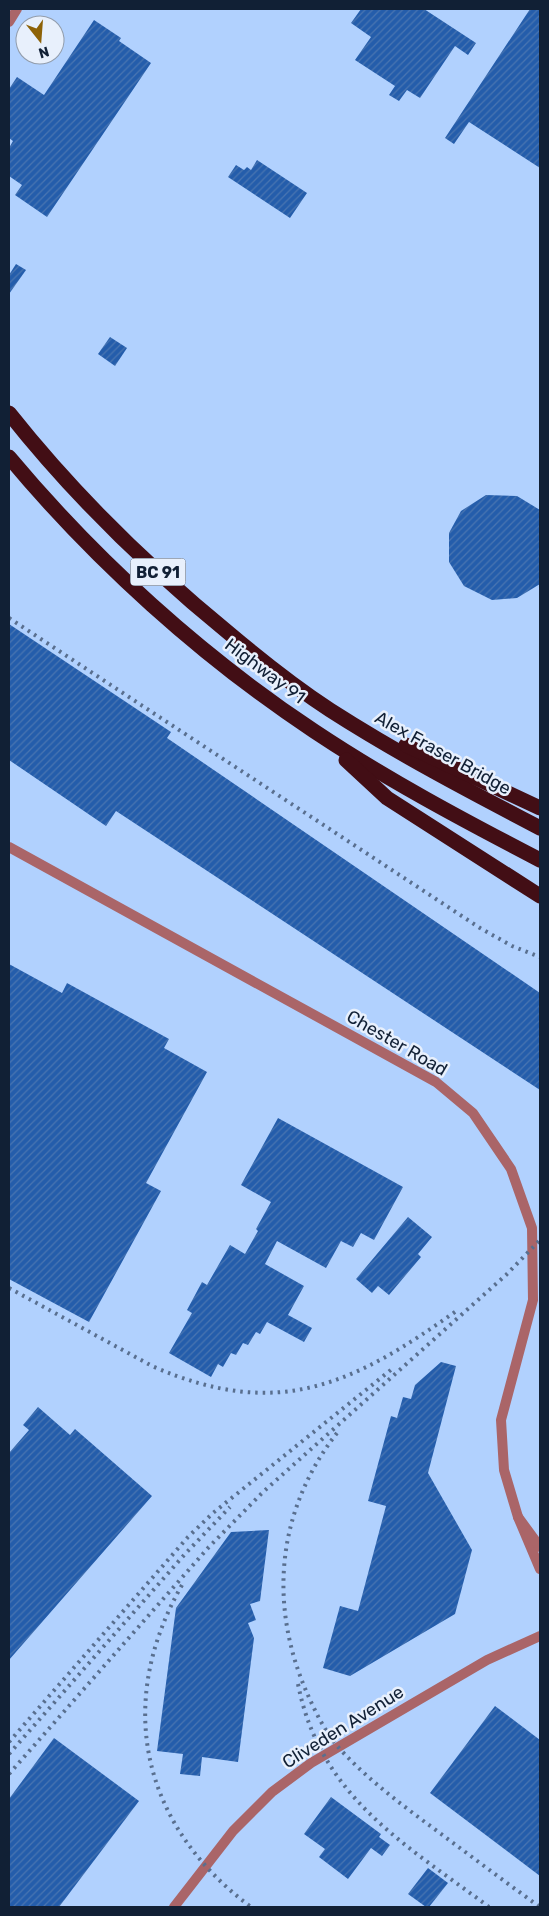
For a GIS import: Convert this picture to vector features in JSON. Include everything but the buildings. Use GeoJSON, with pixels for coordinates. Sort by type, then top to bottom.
{"type":"FeatureCollection","features":[{"type":"Feature","properties":{"kind":"highway","name":"Highway 91"},"geometry":{"type":"LineString","coordinates":[[9,413],[63,478],[134,550],[250,651],[328,709]]}},
{"type":"Feature","properties":{"kind":"highway","name":"Highway 91"},"geometry":{"type":"LineString","coordinates":[[9,457],[77,531],[153,604],[233,672],[313,731],[399,784],[540,860]]}},
{"type":"Feature","properties":{"kind":"highway"},"geometry":{"type":"LineString","coordinates":[[328,709],[540,808]]}},
{"type":"Feature","properties":{"kind":"highway","name":"Alex Fraser Bridge"},"geometry":{"type":"LineString","coordinates":[[328,709],[437,773],[540,828]]}},
{"type":"Feature","properties":{"kind":"highway"},"geometry":{"type":"LineString","coordinates":[[313,731],[387,798],[540,896]]}},
{"type":"Feature","properties":{"kind":"street"},"geometry":{"type":"LineString","coordinates":[[9,22],[17,9]]}},
{"type":"Feature","properties":{"kind":"street","name":"Chester Road"},"geometry":{"type":"LineString","coordinates":[[9,847],[436,1082],[473,1113],[511,1169],[532,1228],[533,1300],[501,1420],[504,1470],[518,1516],[540,1569]]}},
{"type":"Feature","properties":{"kind":"street"},"geometry":{"type":"LineString","coordinates":[[518,1516],[540,1546]]}},
{"type":"Feature","properties":{"kind":"street","name":"Cliveden Avenue"},"geometry":{"type":"LineString","coordinates":[[174,1907],[232,1831],[272,1792],[311,1762],[487,1660],[540,1636]]}},
{"type":"Feature","properties":{"kind":"railway"},"geometry":{"type":"LineString","coordinates":[[9,618],[480,928],[512,946],[540,957]]}},
{"type":"Feature","properties":{"kind":"railway"},"geometry":{"type":"LineString","coordinates":[[9,1774],[208,1548],[263,1492],[506,1275],[540,1240]]}},
{"type":"Feature","properties":{"kind":"railway"},"geometry":{"type":"LineString","coordinates":[[9,1288],[152,1366],[197,1383],[239,1391],[277,1392],[314,1387],[349,1375],[385,1357],[459,1309]]}},
{"type":"Feature","properties":{"kind":"railway"},"geometry":{"type":"LineString","coordinates":[[9,1742],[188,1537],[213,1513],[392,1369]]}},
{"type":"Feature","properties":{"kind":"railway"},"geometry":{"type":"LineString","coordinates":[[337,1433],[317,1463],[302,1494],[291,1526],[285,1558],[284,1592],[287,1626],[295,1659],[307,1693],[329,1735],[362,1771],[411,1812],[540,1907]]}},
{"type":"Feature","properties":{"kind":"railway"},"geometry":{"type":"LineString","coordinates":[[9,1754],[185,1554],[230,1507]]}},
{"type":"Feature","properties":{"kind":"railway"},"geometry":{"type":"LineString","coordinates":[[182,1585],[161,1630],[149,1674],[145,1718],[150,1760],[163,1801],[185,1839],[214,1875],[251,1907]]}},
{"type":"Feature","properties":{"kind":"railway"},"geometry":{"type":"LineString","coordinates":[[298,1684],[309,1723],[325,1758],[346,1788],[397,1839],[489,1907]]}}]}
